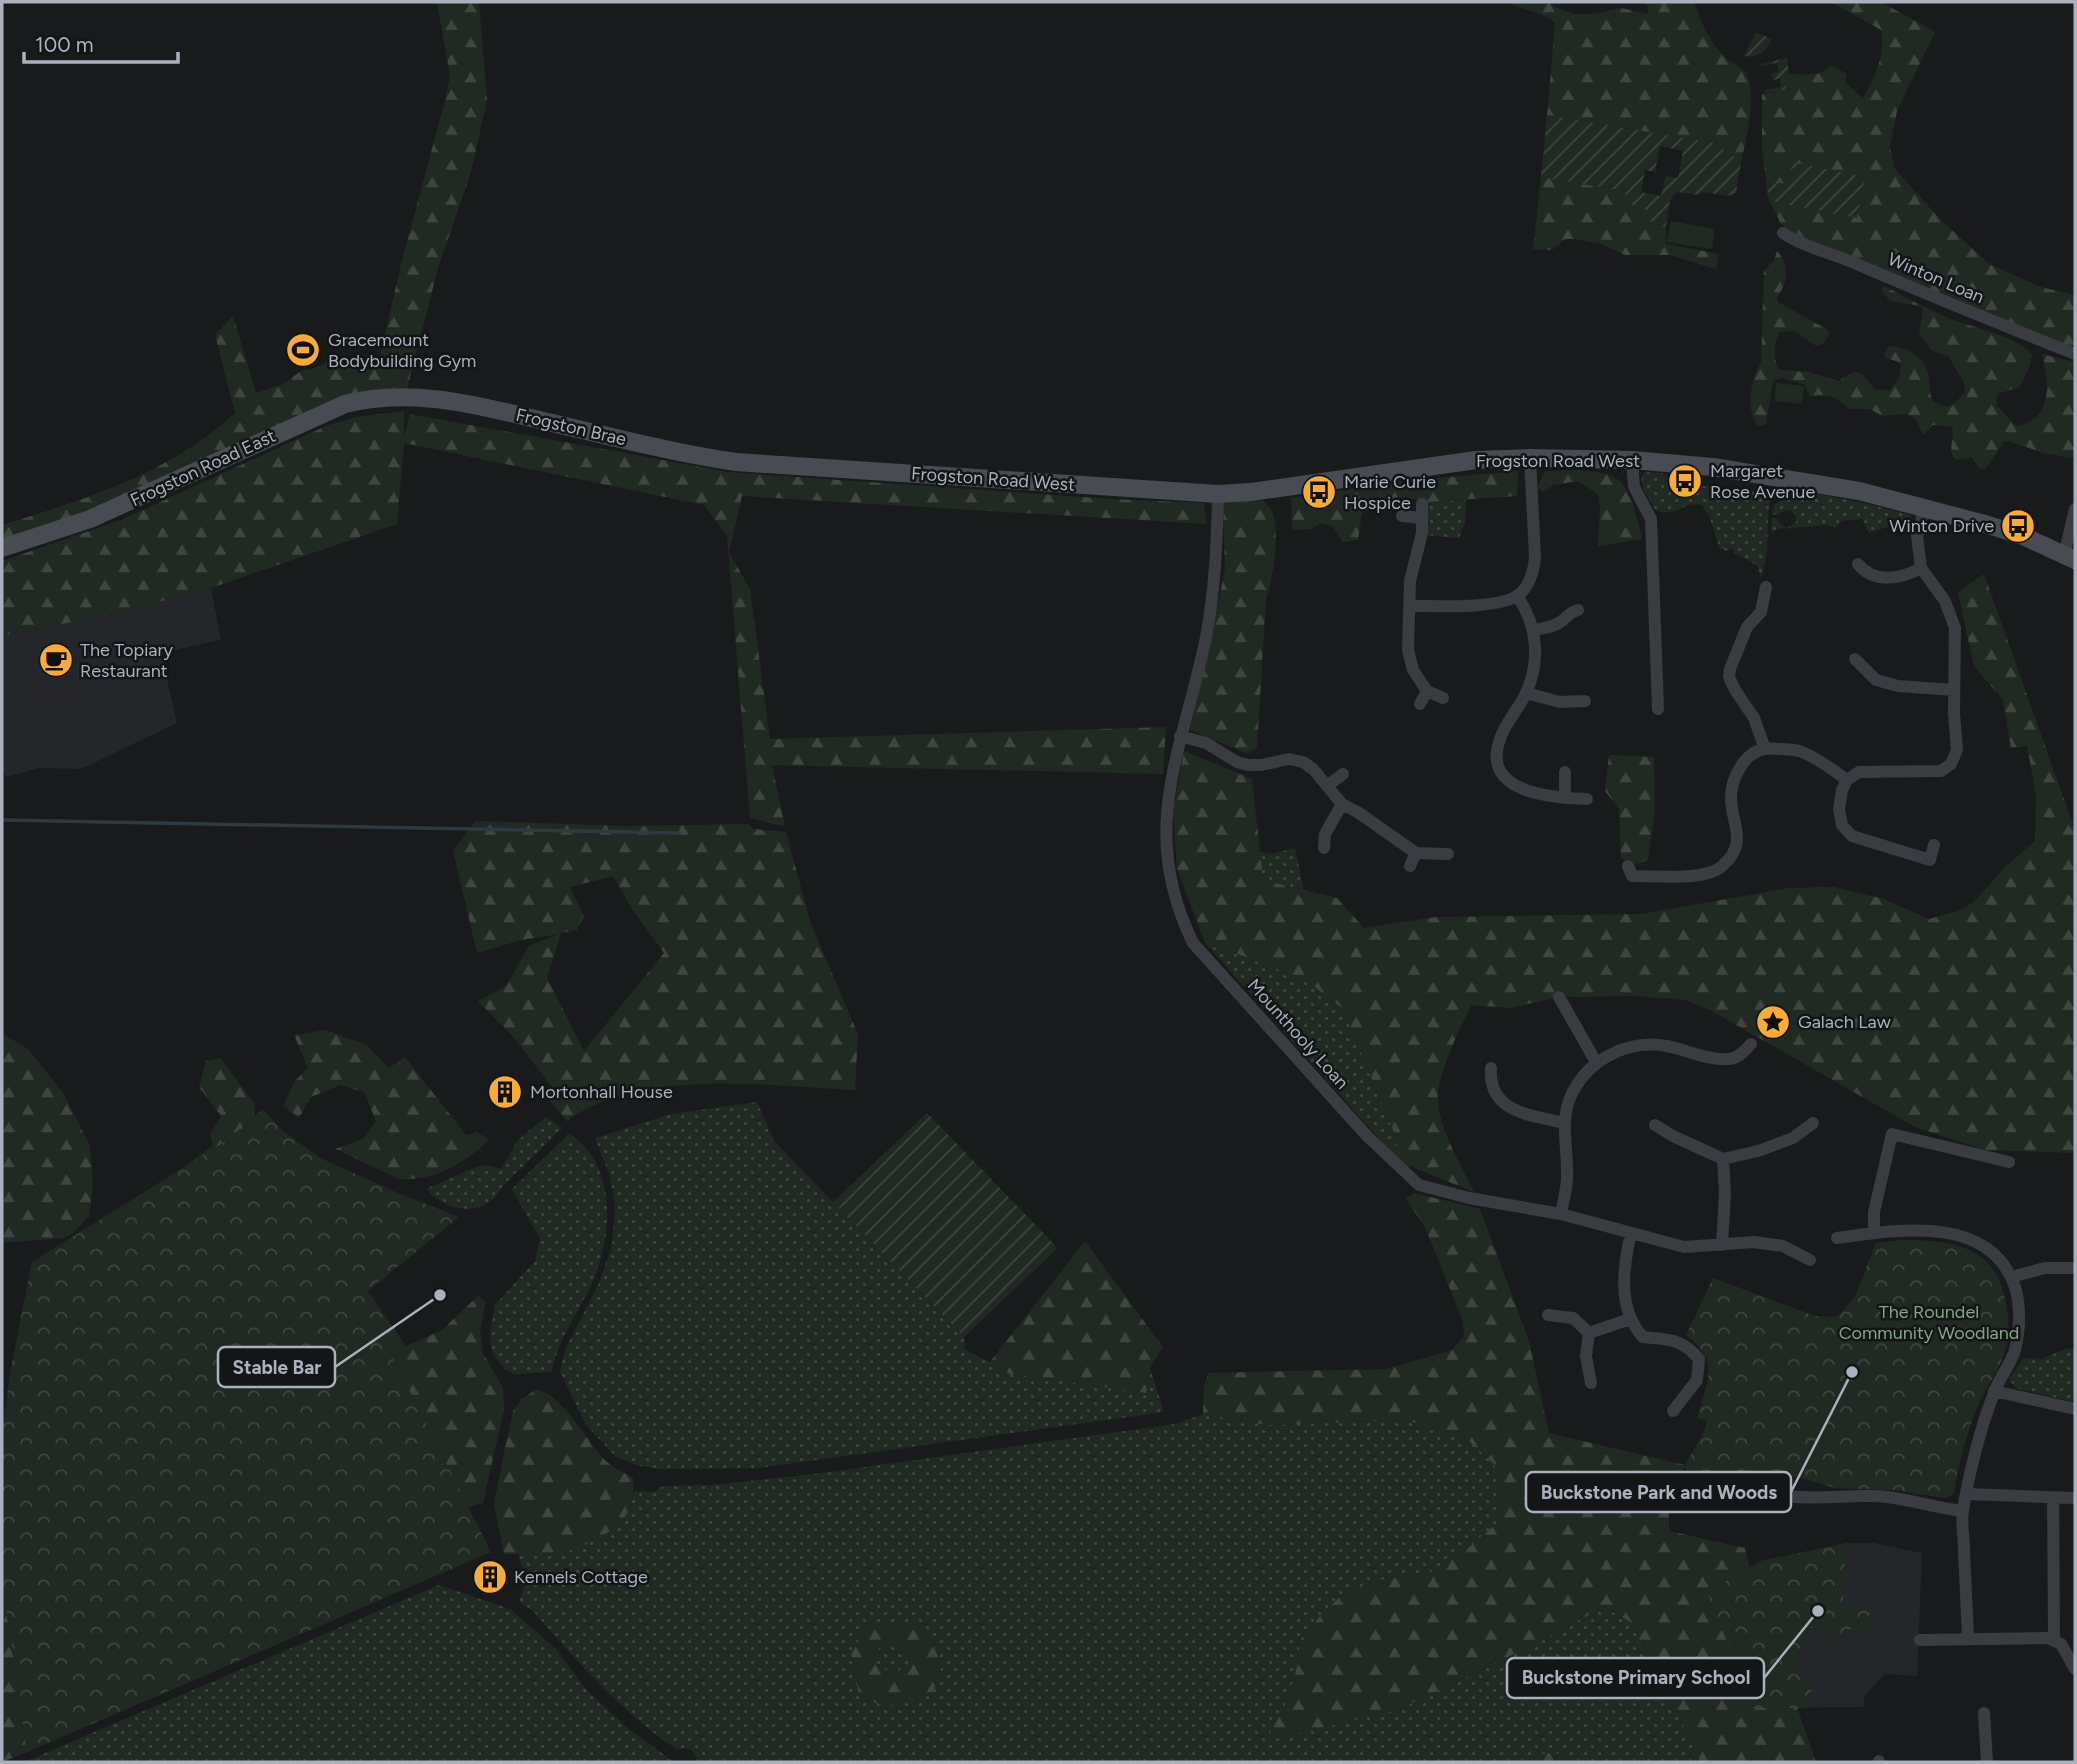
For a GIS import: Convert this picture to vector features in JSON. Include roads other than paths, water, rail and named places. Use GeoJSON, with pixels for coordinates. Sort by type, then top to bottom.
{"type":"FeatureCollection","features":[{"type":"Feature","properties":{"kind":"main road","name":"Frogston Brae"},"geometry":{"type":"LineString","coordinates":[[405,397],[469,403],[661,448],[736,462]]}},
{"type":"Feature","properties":{"kind":"main road","name":"Frogston Road East"},"geometry":{"type":"LineString","coordinates":[[2,548],[90,519],[345,404],[405,397]]}},
{"type":"Feature","properties":{"kind":"main road","name":"Frogston Road West"},"geometry":{"type":"LineString","coordinates":[[736,462],[1218,494],[1251,492],[1476,460],[1632,460],[1713,467],[1859,491],[1925,507],[2022,536],[2070,557]]}},
{"type":"Feature","properties":{"kind":"street","name":"Winton Loan"},"geometry":{"type":"LineString","coordinates":[[1783,233],[1956,307],[2075,354]]}},
{"type":"Feature","properties":{"kind":"street"},"geometry":{"type":"LineString","coordinates":[[1411,606],[1463,606],[1507,600],[1517,596],[1526,586],[1535,567],[1530,458]]}},
{"type":"Feature","properties":{"kind":"street"},"geometry":{"type":"LineString","coordinates":[[1632,460],[1634,487],[1651,520],[1658,709]]}},
{"type":"Feature","properties":{"kind":"street","name":"Mounthooly Loan"},"geometry":{"type":"LineString","coordinates":[[1218,494],[1217,567],[1212,604],[1180,736],[1166,810],[1165,848],[1171,888],[1193,943],[1367,1136],[1419,1185],[1469,1198],[1561,1214],[1684,1247],[1754,1242],[1783,1246],[1810,1260]]}},
{"type":"Feature","properties":{"kind":"street"},"geometry":{"type":"LineString","coordinates":[[1422,504],[1422,533],[1412,568],[1409,659],[1427,691],[1443,698]]}},
{"type":"Feature","properties":{"kind":"street"},"geometry":{"type":"LineString","coordinates":[[1925,507],[1917,536],[1921,568],[1945,601],[1955,628],[1957,750],[1951,764],[1941,771],[1860,772],[1847,780],[1842,790],[1839,809],[1842,825],[1852,836],[1930,860],[1934,845]]}},
{"type":"Feature","properties":{"kind":"street"},"geometry":{"type":"LineString","coordinates":[[2070,557],[2075,509]]}},
{"type":"Feature","properties":{"kind":"street"},"geometry":{"type":"LineString","coordinates":[[1402,516],[1421,518]]}},
{"type":"Feature","properties":{"kind":"street"},"geometry":{"type":"LineString","coordinates":[[1858,564],[1874,575],[1888,579],[1905,576],[1921,568]]}},
{"type":"Feature","properties":{"kind":"street"},"geometry":{"type":"LineString","coordinates":[[1765,748],[1754,718],[1729,677],[1748,627],[1761,612],[1766,587]]}},
{"type":"Feature","properties":{"kind":"street"},"geometry":{"type":"LineString","coordinates":[[1517,596],[1531,618],[1534,655],[1526,693],[1506,722],[1499,741],[1499,770],[1516,787],[1565,798],[1587,799]]}},
{"type":"Feature","properties":{"kind":"street"},"geometry":{"type":"LineString","coordinates":[[1534,630],[1566,626],[1569,612],[1578,610]]}},
{"type":"Feature","properties":{"kind":"street"},"geometry":{"type":"LineString","coordinates":[[1855,659],[1876,680],[1898,686],[1954,690]]}},
{"type":"Feature","properties":{"kind":"street"},"geometry":{"type":"LineString","coordinates":[[1420,704],[1427,691]]}},
{"type":"Feature","properties":{"kind":"street"},"geometry":{"type":"LineString","coordinates":[[1526,693],[1560,702],[1577,698]]}},
{"type":"Feature","properties":{"kind":"street"},"geometry":{"type":"LineString","coordinates":[[1180,736],[1206,743],[1244,764],[1261,765],[1289,759],[1303,762],[1313,769],[1342,804],[1416,853],[1448,854]]}},
{"type":"Feature","properties":{"kind":"street"},"geometry":{"type":"LineString","coordinates":[[1628,866],[1632,876],[1692,876],[1721,868],[1732,854],[1737,841],[1738,828],[1731,796],[1735,779],[1744,761],[1752,753],[1765,748],[1799,750],[1847,780]]}},
{"type":"Feature","properties":{"kind":"street"},"geometry":{"type":"LineString","coordinates":[[1565,772],[1565,798]]}},
{"type":"Feature","properties":{"kind":"street"},"geometry":{"type":"LineString","coordinates":[[1327,786],[1343,774]]}},
{"type":"Feature","properties":{"kind":"street"},"geometry":{"type":"LineString","coordinates":[[1324,848],[1325,834],[1342,804]]}},
{"type":"Feature","properties":{"kind":"street"},"geometry":{"type":"LineString","coordinates":[[1410,866],[1416,853]]}},
{"type":"Feature","properties":{"kind":"street"},"geometry":{"type":"LineString","coordinates":[[1559,998],[1596,1062]]}},
{"type":"Feature","properties":{"kind":"street"},"geometry":{"type":"LineString","coordinates":[[1561,1214],[1567,1181],[1564,1123],[1570,1098],[1596,1062],[1626,1048],[1646,1045],[1665,1045],[1731,1059],[1740,1056],[1751,1044]]}},
{"type":"Feature","properties":{"kind":"street"},"geometry":{"type":"LineString","coordinates":[[1491,1068],[1490,1081],[1510,1110],[1564,1123]]}},
{"type":"Feature","properties":{"kind":"street"},"geometry":{"type":"LineString","coordinates":[[1655,1125],[1723,1159],[1758,1151],[1794,1138],[1813,1123]]}},
{"type":"Feature","properties":{"kind":"street"},"geometry":{"type":"LineString","coordinates":[[1874,1233],[1874,1212],[1892,1134],[2009,1161]]}},
{"type":"Feature","properties":{"kind":"street"},"geometry":{"type":"LineString","coordinates":[[1722,1245],[1725,1193],[1723,1159]]}},
{"type":"Feature","properties":{"kind":"street"},"geometry":{"type":"LineString","coordinates":[[1837,1238],[1907,1230],[1961,1236],[1982,1244],[1994,1253],[2004,1264],[2017,1292],[2018,1336],[2008,1367],[1994,1391],[1978,1441],[1962,1511],[1968,1639]]}},
{"type":"Feature","properties":{"kind":"street"},"geometry":{"type":"LineString","coordinates":[[1631,1233],[1624,1271],[1630,1319],[1643,1337],[1678,1341],[1699,1359],[1697,1380],[1673,1411]]}},
{"type":"Feature","properties":{"kind":"street"},"geometry":{"type":"LineString","coordinates":[[2011,1277],[2045,1268],[2075,1269]]}},
{"type":"Feature","properties":{"kind":"street"},"geometry":{"type":"LineString","coordinates":[[1548,1315],[1573,1318],[1589,1333]]}},
{"type":"Feature","properties":{"kind":"street"},"geometry":{"type":"LineString","coordinates":[[1589,1333],[1630,1319]]}},
{"type":"Feature","properties":{"kind":"street"},"geometry":{"type":"LineString","coordinates":[[1589,1333],[1586,1356],[1591,1383]]}},
{"type":"Feature","properties":{"kind":"street"},"geometry":{"type":"LineString","coordinates":[[1994,1391],[2075,1409]]}},
{"type":"Feature","properties":{"kind":"street"},"geometry":{"type":"LineString","coordinates":[[1967,1494],[2075,1497]]}},
{"type":"Feature","properties":{"kind":"street"},"geometry":{"type":"LineString","coordinates":[[1786,1495],[1806,1499],[1850,1495],[1887,1497],[1962,1511]]}},
{"type":"Feature","properties":{"kind":"street"},"geometry":{"type":"LineString","coordinates":[[2053,1497],[2054,1639]]}},
{"type":"Feature","properties":{"kind":"street"},"geometry":{"type":"LineString","coordinates":[[1920,1640],[2054,1639],[2061,1643],[2075,1669]]}},
{"type":"Feature","properties":{"kind":"street"},"geometry":{"type":"LineString","coordinates":[[1984,1713],[1982,1727],[1987,1762]]}},
{"type":"Feature","properties":{"kind":"waterway"},"geometry":{"type":"LineString","coordinates":[[2,820],[679,833]]}},
{"type":"Feature","properties":{"kind":"place","name":"Gracemount Bodybuilding Gym"},"geometry":{"type":"Point","coordinates":[303,350]}},
{"type":"Feature","properties":{"kind":"place","name":"Margaret Rose Avenue"},"geometry":{"type":"Point","coordinates":[1685,481]}},
{"type":"Feature","properties":{"kind":"place","name":"Marie Curie Hospice"},"geometry":{"type":"Point","coordinates":[1319,492]}},
{"type":"Feature","properties":{"kind":"place","name":"Winton Drive"},"geometry":{"type":"Point","coordinates":[2018,526]}},
{"type":"Feature","properties":{"kind":"place","name":"The Topiary Restaurant"},"geometry":{"type":"Point","coordinates":[56,660]}},
{"type":"Feature","properties":{"kind":"place","name":"Galach Law"},"geometry":{"type":"Point","coordinates":[1773,1022]}},
{"type":"Feature","properties":{"kind":"place","name":"Mortonhall House"},"geometry":{"type":"Point","coordinates":[505,1092]}},
{"type":"Feature","properties":{"kind":"place","name":"Stable Bar"},"geometry":{"type":"Point","coordinates":[440,1295]}},
{"type":"Feature","properties":{"kind":"place","name":"Buckstone Park and Woods"},"geometry":{"type":"Point","coordinates":[1852,1372]}},
{"type":"Feature","properties":{"kind":"place","name":"Kennels Cottage"},"geometry":{"type":"Point","coordinates":[490,1577]}},
{"type":"Feature","properties":{"kind":"place","name":"Buckstone Primary School"},"geometry":{"type":"Point","coordinates":[1818,1611]}},
{"type":"Feature","properties":{"kind":"park label","name":"The Roundel Community Woodland"},"geometry":{"type":"Point","coordinates":[1929,1322]}}]}
